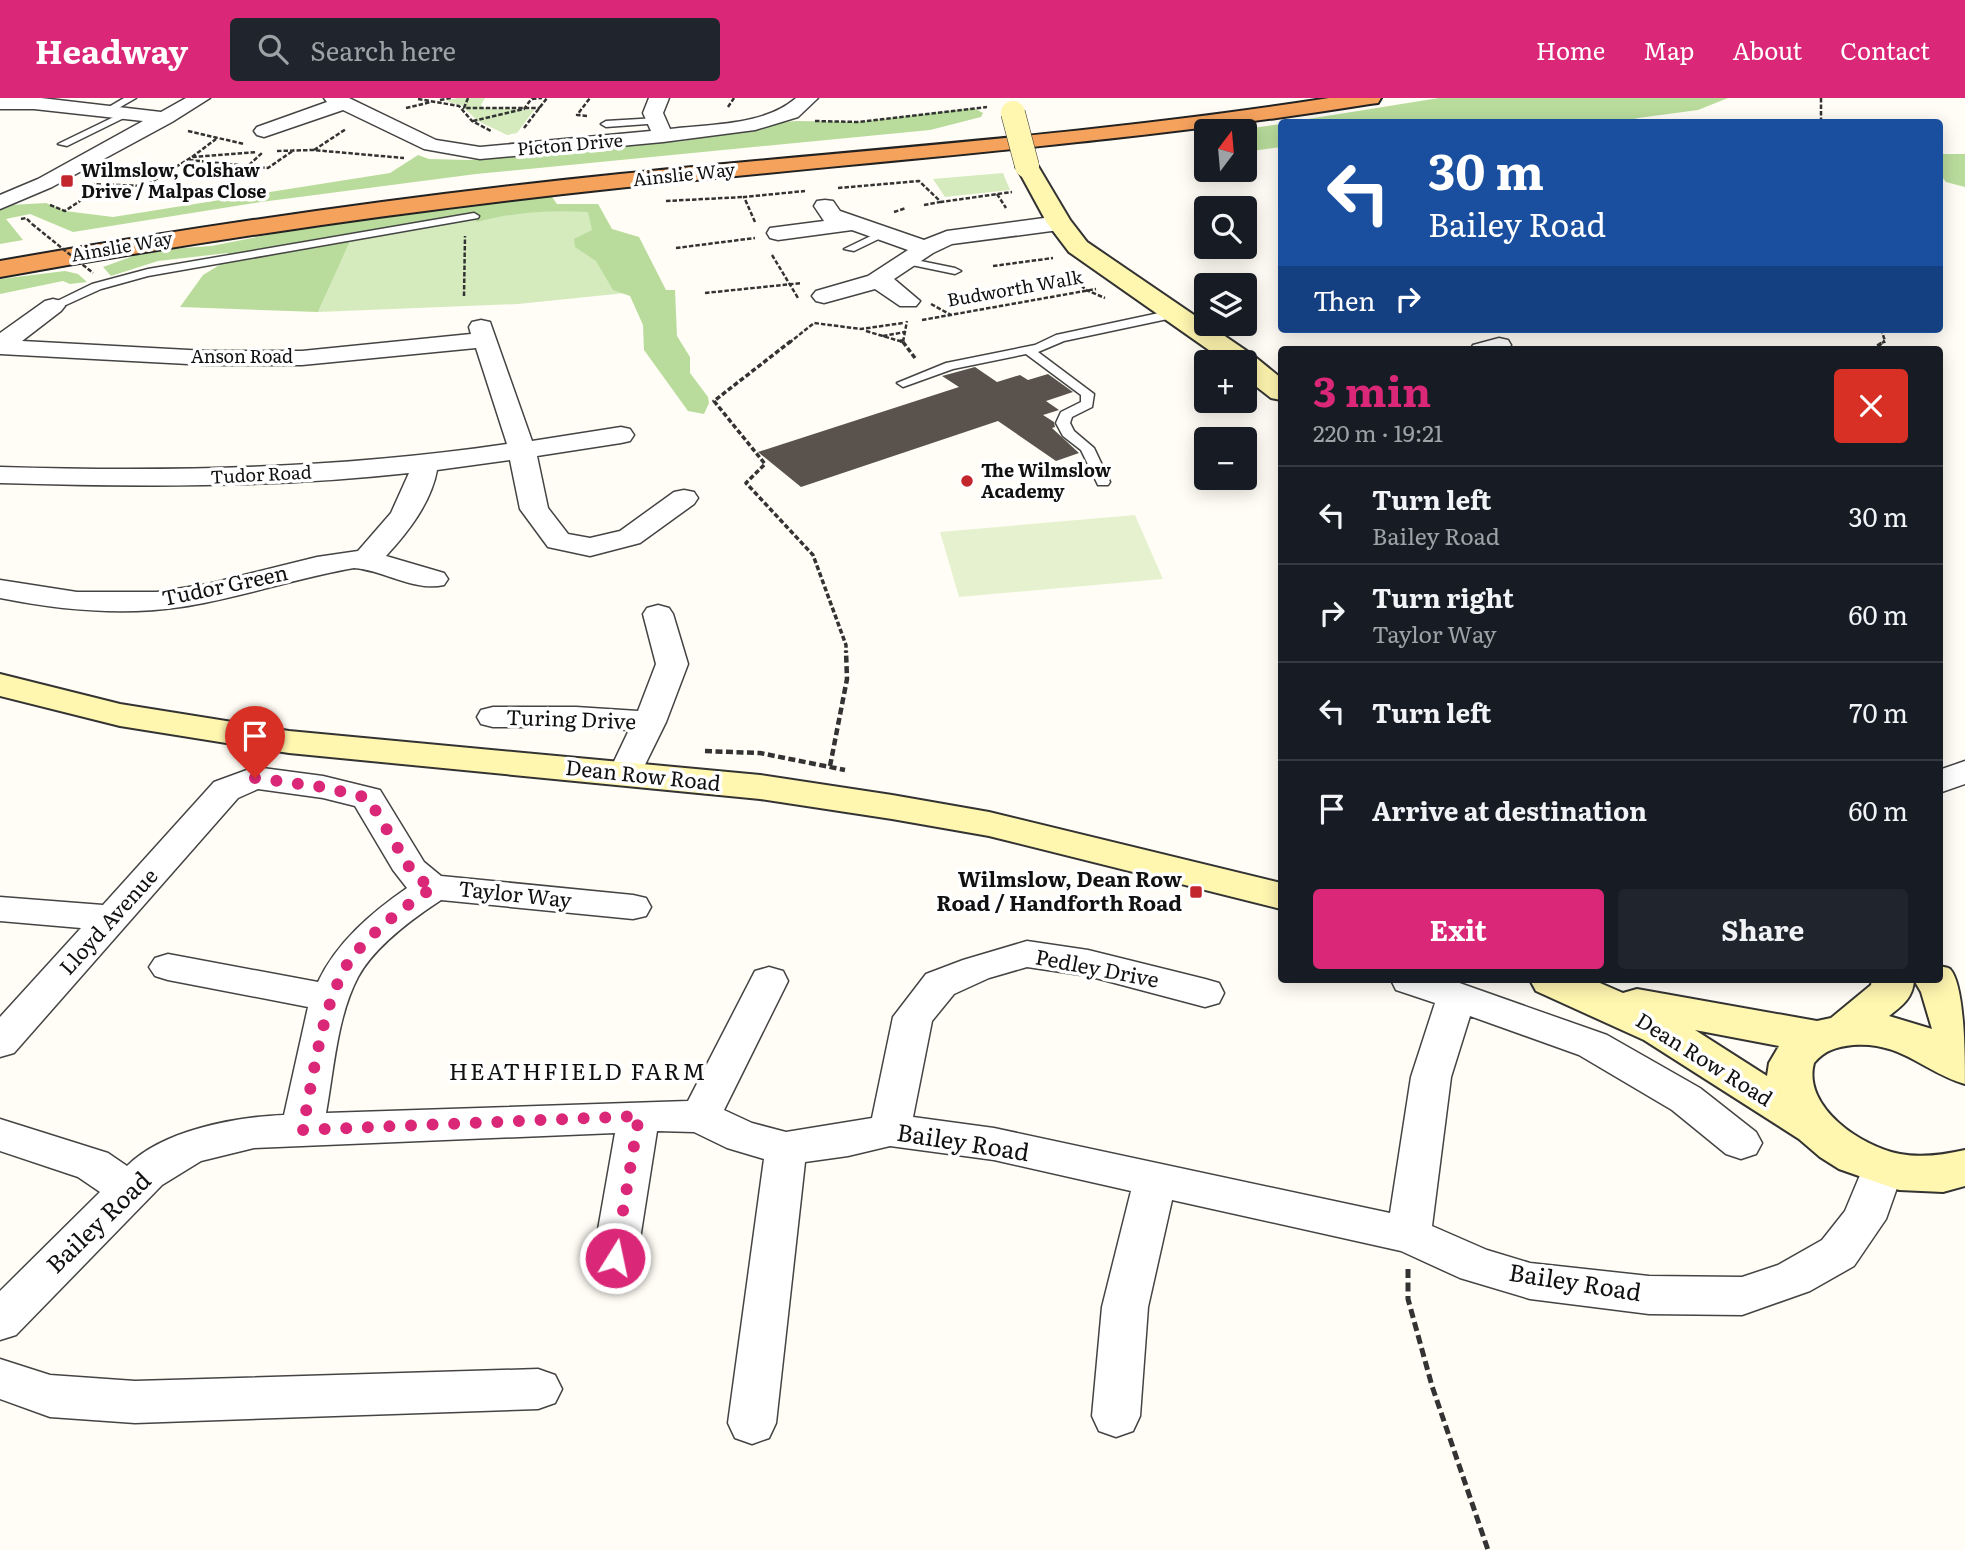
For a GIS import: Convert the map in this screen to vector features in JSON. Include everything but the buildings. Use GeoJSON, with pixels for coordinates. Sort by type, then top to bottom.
{"type":"FeatureCollection","features":[{"type":"Feature","properties":{"kind":"highway","name":"Ainslie Way"},"geometry":{"type":"LineString","coordinates":[[0,252],[183,220],[384,192],[542,174],[1046,127],[1273,98]]}},
{"type":"Feature","properties":{"kind":"highway","name":"Ainslie Way"},"geometry":{"type":"LineString","coordinates":[[0,269],[185,237],[390,208],[707,172],[1164,129],[1370,98]]}},
{"type":"Feature","properties":{"kind":"street"},"geometry":{"type":"LineString","coordinates":[[0,203],[171,124],[200,98]]}},
{"type":"Feature","properties":{"kind":"street"},"geometry":{"type":"LineString","coordinates":[[659,98],[654,108],[660,129]]}},
{"type":"Feature","properties":{"kind":"street","name":"Picton Drive"},"geometry":{"type":"LineString","coordinates":[[338,100],[431,145],[466,151],[498,152],[660,129],[755,124],[791,113],[808,98]]}},
{"type":"Feature","properties":{"kind":"street"},"geometry":{"type":"LineString","coordinates":[[267,138],[338,100]]}},
{"type":"Feature","properties":{"kind":"street"},"geometry":{"type":"LineString","coordinates":[[0,103],[122,108],[171,124]]}},
{"type":"Feature","properties":{"kind":"street"},"geometry":{"type":"LineString","coordinates":[[1011,105],[1027,166],[1059,223],[1078,247],[1226,350]]}},
{"type":"Feature","properties":{"kind":"street"},"geometry":{"type":"LineString","coordinates":[[825,206],[832,216],[883,234],[915,255]]}},
{"type":"Feature","properties":{"kind":"street"},"geometry":{"type":"LineString","coordinates":[[824,296],[876,281],[947,238],[1059,223]]}},
{"type":"Feature","properties":{"kind":"street"},"geometry":{"type":"LineString","coordinates":[[770,235],[851,224]]}},
{"type":"Feature","properties":{"kind":"street"},"geometry":{"type":"LineString","coordinates":[[876,281],[890,286],[907,312]]}},
{"type":"Feature","properties":{"kind":"street"},"geometry":{"type":"LineString","coordinates":[[0,346],[53,306]]}},
{"type":"Feature","properties":{"kind":"street","name":"Anson Road"},"geometry":{"type":"LineString","coordinates":[[0,346],[207,358],[302,358],[483,334],[522,450]]}},
{"type":"Feature","properties":{"kind":"street"},"geometry":{"type":"LineString","coordinates":[[1257,373],[1278,390]]}},
{"type":"Feature","properties":{"kind":"street","name":"Tudor Road"},"geometry":{"type":"LineString","coordinates":[[0,475],[183,479],[296,475],[425,462],[621,435]]}},
{"type":"Feature","properties":{"kind":"street"},"geometry":{"type":"LineString","coordinates":[[522,450],[534,509],[558,541],[590,547],[630,537],[684,498]]}},
{"type":"Feature","properties":{"kind":"street"},"geometry":{"type":"LineString","coordinates":[[366,559],[385,541],[402,517],[421,483],[425,462]]}},
{"type":"Feature","properties":{"kind":"street","name":"Tudor Green"},"geometry":{"type":"LineString","coordinates":[[0,589],[52,598],[94,601],[175,599],[338,561],[366,559],[402,572],[433,579]]}},
{"type":"Feature","properties":{"kind":"street","name":"Turing Drive"},"geometry":{"type":"LineString","coordinates":[[625,774],[650,722],[672,664],[658,614]]}},
{"type":"Feature","properties":{"kind":"street","name":"Dean Row Road"},"geometry":{"type":"LineString","coordinates":[[0,685],[120,715],[222,733],[353,750],[760,788],[989,824],[1278,895]]}},
{"type":"Feature","properties":{"kind":"street","name":"Turing Drive"},"geometry":{"type":"LineString","coordinates":[[493,717],[576,717],[650,722]]}},
{"type":"Feature","properties":{"kind":"street"},"geometry":{"type":"LineString","coordinates":[[1943,780],[1965,772]]}},
{"type":"Feature","properties":{"kind":"street","name":"Lloyd Avenue"},"geometry":{"type":"LineString","coordinates":[[0,1043],[217,799],[226,790],[255,778],[323,787],[368,798],[411,870],[420,880],[434,887]]}},
{"type":"Feature","properties":{"kind":"street","name":"Taylor Way"},"geometry":{"type":"LineString","coordinates":[[302,1130],[331,998],[345,967],[408,904],[434,887],[633,907]]}},
{"type":"Feature","properties":{"kind":"street"},"geometry":{"type":"LineString","coordinates":[[0,909],[113,918]]}},
{"type":"Feature","properties":{"kind":"street","name":"Pedley Drive"},"geometry":{"type":"LineString","coordinates":[[890,1130],[913,1017],[940,984],[976,968],[1027,954],[1088,963],[1205,993]]}},
{"type":"Feature","properties":{"kind":"street"},"geometry":{"type":"LineString","coordinates":[[168,967],[331,998]]}},
{"type":"Feature","properties":{"kind":"street"},"geometry":{"type":"LineString","coordinates":[[700,1117],[769,981]]}},
{"type":"Feature","properties":{"kind":"street"},"geometry":{"type":"LineString","coordinates":[[1417,983],[1593,1045],[1686,1099],[1741,1143]]}},
{"type":"Feature","properties":{"kind":"street","name":"Dean Row Road"},"geometry":{"type":"LineString","coordinates":[[1558,983],[1594,996],[1661,1030],[1762,1097],[1813,1126]]}},
{"type":"Feature","properties":{"kind":"street"},"geometry":{"type":"LineString","coordinates":[[1893,983],[1892,991],[1832,1033],[1805,1044],[1795,1055],[1790,1070],[1790,1087],[1799,1107],[1813,1126],[1834,1144],[1857,1158],[1883,1168],[1920,1175],[1952,1173],[1965,1168]]}},
{"type":"Feature","properties":{"kind":"street"},"geometry":{"type":"LineString","coordinates":[[1938,983],[1965,1068]]}},
{"type":"Feature","properties":{"kind":"street","name":"Dean Row Road"},"geometry":{"type":"LineString","coordinates":[[1594,996],[1703,1018],[1832,1033],[1871,1028],[1914,1039],[1938,1049],[1965,1068]]}},
{"type":"Feature","properties":{"kind":"street"},"geometry":{"type":"LineString","coordinates":[[1409,1235],[1432,1077],[1455,997]]}},
{"type":"Feature","properties":{"kind":"street"},"geometry":{"type":"LineString","coordinates":[[615,1258],[639,1116]]}},
{"type":"Feature","properties":{"kind":"street","name":"Bailey Road"},"geometry":{"type":"LineString","coordinates":[[4,1310],[147,1173],[189,1148],[254,1132],[639,1116],[700,1117],[742,1136],[786,1148],[848,1140],[890,1130],[995,1144],[1409,1235],[1476,1265],[1530,1281],[1649,1295],[1742,1296],[1794,1278],[1838,1253],[1864,1219],[1883,1168]]}},
{"type":"Feature","properties":{"kind":"street"},"geometry":{"type":"LineString","coordinates":[[0,1135],[93,1165],[130,1190]]}},
{"type":"Feature","properties":{"kind":"street"},"geometry":{"type":"LineString","coordinates":[[752,1423],[786,1148]]}},
{"type":"Feature","properties":{"kind":"street"},"geometry":{"type":"LineString","coordinates":[[1116,1416],[1125,1307],[1155,1180]]}},
{"type":"Feature","properties":{"kind":"street"},"geometry":{"type":"LineString","coordinates":[[0,1379],[50,1396],[135,1402],[538,1389]]}},
{"type":"Feature","properties":{"kind":"lane"},"geometry":{"type":"LineString","coordinates":[[63,144],[122,108]]}},
{"type":"Feature","properties":{"kind":"lane"},"geometry":{"type":"LineString","coordinates":[[606,124],[660,129]]}},
{"type":"Feature","properties":{"kind":"lane"},"geometry":{"type":"LineString","coordinates":[[53,306],[83,291],[178,266],[379,229],[469,217]]}},
{"type":"Feature","properties":{"kind":"lane"},"geometry":{"type":"LineString","coordinates":[[850,249],[883,234]]}},
{"type":"Feature","properties":{"kind":"lane"},"geometry":{"type":"LineString","coordinates":[[915,255],[955,271]]}},
{"type":"Feature","properties":{"kind":"lane"},"geometry":{"type":"LineString","coordinates":[[903,383],[950,366],[1028,350],[1060,338],[1173,314]]}},
{"type":"Feature","properties":{"kind":"lane"},"geometry":{"type":"LineString","coordinates":[[1028,350],[1088,394],[1087,404],[1066,415],[1063,422],[1068,433],[1087,448],[1103,482]]}},
{"type":"Feature","properties":{"kind":"path"},"geometry":{"type":"LineString","coordinates":[[451,98],[444,99],[437,101],[418,105],[417,99],[437,101],[464,108],[540,108]]}},
{"type":"Feature","properties":{"kind":"path"},"geometry":{"type":"LineString","coordinates":[[464,108],[468,98]]}},
{"type":"Feature","properties":{"kind":"path"},"geometry":{"type":"LineString","coordinates":[[472,121],[525,107],[532,99],[542,98]]}},
{"type":"Feature","properties":{"kind":"path"},"geometry":{"type":"LineString","coordinates":[[518,135],[547,98]]}},
{"type":"Feature","properties":{"kind":"path"},"geometry":{"type":"LineString","coordinates":[[586,116],[588,111],[580,110],[590,98]]}},
{"type":"Feature","properties":{"kind":"path"},"geometry":{"type":"LineString","coordinates":[[1821,98],[1821,119]]}},
{"type":"Feature","properties":{"kind":"path"},"geometry":{"type":"LineString","coordinates":[[755,124],[797,121],[859,122],[1011,105]]}},
{"type":"Feature","properties":{"kind":"path"},"geometry":{"type":"LineString","coordinates":[[464,108],[472,121],[497,134]]}},
{"type":"Feature","properties":{"kind":"path"},"geometry":{"type":"LineString","coordinates":[[171,124],[216,139],[245,144]]}},
{"type":"Feature","properties":{"kind":"path"},"geometry":{"type":"LineString","coordinates":[[313,150],[346,129]]}},
{"type":"Feature","properties":{"kind":"path"},"geometry":{"type":"LineString","coordinates":[[267,138],[295,150]]}},
{"type":"Feature","properties":{"kind":"path"},"geometry":{"type":"LineString","coordinates":[[46,203],[65,211],[102,186],[149,185],[216,139]]}},
{"type":"Feature","properties":{"kind":"path"},"geometry":{"type":"LineString","coordinates":[[186,160],[268,168],[295,150]]}},
{"type":"Feature","properties":{"kind":"path"},"geometry":{"type":"LineString","coordinates":[[192,157],[216,153],[295,150],[397,157]]}},
{"type":"Feature","properties":{"kind":"path"},"geometry":{"type":"LineString","coordinates":[[249,166],[263,152]]}},
{"type":"Feature","properties":{"kind":"path"},"geometry":{"type":"LineString","coordinates":[[924,205],[941,202]]}},
{"type":"Feature","properties":{"kind":"path"},"geometry":{"type":"LineString","coordinates":[[464,296],[469,217]]}},
{"type":"Feature","properties":{"kind":"path"},"geometry":{"type":"LineString","coordinates":[[32,224],[93,273]]}},
{"type":"Feature","properties":{"kind":"path"},"geometry":{"type":"LineString","coordinates":[[676,248],[770,235]]}},
{"type":"Feature","properties":{"kind":"path"},"geometry":{"type":"LineString","coordinates":[[993,266],[1053,258]]}},
{"type":"Feature","properties":{"kind":"path","name":"Budworth Walk"},"geometry":{"type":"LineString","coordinates":[[861,329],[907,312],[1128,282]]}},
{"type":"Feature","properties":{"kind":"path"},"geometry":{"type":"LineString","coordinates":[[705,293],[789,286]]}},
{"type":"Feature","properties":{"kind":"path"},"geometry":{"type":"LineString","coordinates":[[907,312],[903,342],[918,362]]}},
{"type":"Feature","properties":{"kind":"path","name":"Budworth Walk"},"geometry":{"type":"LineString","coordinates":[[830,766],[847,678],[846,645],[839,621],[813,555],[746,483],[765,464],[714,401],[814,323],[861,329],[903,342]]}},
{"type":"Feature","properties":{"kind":"path"},"geometry":{"type":"LineString","coordinates":[[882,336],[905,332]]}},
{"type":"Feature","properties":{"kind":"path"},"geometry":{"type":"LineString","coordinates":[[1877,346],[1885,341],[1882,333]]}},
{"type":"Feature","properties":{"kind":"path"},"geometry":{"type":"LineString","coordinates":[[1409,1235],[1408,1299],[1432,1386],[1488,1550]]}},
{"type":"Feature","properties":{"kind":"green space"},"geometry":{"type":"Polygon","coordinates":[[[485,98],[481,105],[483,108],[534,110],[517,133],[507,135],[478,121],[461,105],[445,101],[485,98]]]}},
{"type":"Feature","properties":{"kind":"green space"},"geometry":{"type":"Polygon","coordinates":[[[1439,98],[1728,98],[1698,110],[1634,119],[1308,119],[1439,98]]]}},
{"type":"Feature","properties":{"kind":"green space"},"geometry":{"type":"Polygon","coordinates":[[[974,108],[983,113],[981,117],[930,130],[476,174],[261,202],[73,232],[30,214],[6,219],[23,240],[0,244],[0,210],[10,205],[46,203],[65,211],[113,217],[390,173],[418,155],[429,159],[469,160],[684,141],[755,124],[797,121],[859,122],[974,108]]]}},
{"type":"Feature","properties":{"kind":"green space"},"geometry":{"type":"Polygon","coordinates":[[[1278,124],[1278,147],[1257,150],[1257,127],[1278,124]]]}},
{"type":"Feature","properties":{"kind":"green space"},"geometry":{"type":"Polygon","coordinates":[[[1943,154],[1965,154],[1965,187],[1946,182],[1943,178],[1943,154]]]}},
{"type":"Feature","properties":{"kind":"green space"},"geometry":{"type":"Polygon","coordinates":[[[1003,173],[1010,190],[945,197],[933,179],[1003,173]]]}},
{"type":"Feature","properties":{"kind":"green space"},"geometry":{"type":"Polygon","coordinates":[[[542,194],[552,197],[557,204],[598,204],[612,229],[639,237],[666,290],[675,290],[677,336],[690,357],[690,373],[708,397],[709,403],[704,414],[688,411],[644,350],[643,325],[630,296],[613,290],[596,261],[575,247],[574,239],[592,230],[588,212],[532,212],[477,222],[473,217],[353,234],[318,312],[180,307],[203,275],[226,261],[228,253],[158,261],[111,276],[103,267],[136,255],[169,249],[211,246],[328,223],[542,194]]]}},
{"type":"Feature","properties":{"kind":"green space"},"geometry":{"type":"Polygon","coordinates":[[[598,204],[645,291],[518,304],[318,312],[352,234],[474,216],[598,204]]]}},
{"type":"Feature","properties":{"kind":"green space"},"geometry":{"type":"Polygon","coordinates":[[[65,271],[78,274],[87,282],[70,284],[63,281],[0,294],[0,279],[65,271]]]}},
{"type":"Feature","properties":{"kind":"green space"},"geometry":{"type":"Polygon","coordinates":[[[1135,515],[1163,579],[959,597],[940,532],[1135,515]]]}},
{"type":"Feature","properties":{"kind":"place","name":"Wilmslow, Colshaw Drive / Malpas Close"},"geometry":{"type":"Point","coordinates":[67,181]}},
{"type":"Feature","properties":{"kind":"place","name":"The Wilmslow Academy"},"geometry":{"type":"Point","coordinates":[967,481]}},
{"type":"Feature","properties":{"kind":"place","name":"Wilmslow, Dean Row Road / Handforth Road"},"geometry":{"type":"Point","coordinates":[1196,892]}},
{"type":"Feature","properties":{"kind":"district","name":"HEATHFIELD FARM"},"geometry":{"type":"Point","coordinates":[578,1072]}},
{"type":"Feature","properties":{"kind":"route"},"geometry":{"type":"LineString","coordinates":[[255,778],[323,787],[368,798],[411,870],[420,880],[434,887],[408,904],[374,935],[345,967],[331,998],[302,1130],[639,1116],[615,1258]]}}]}
